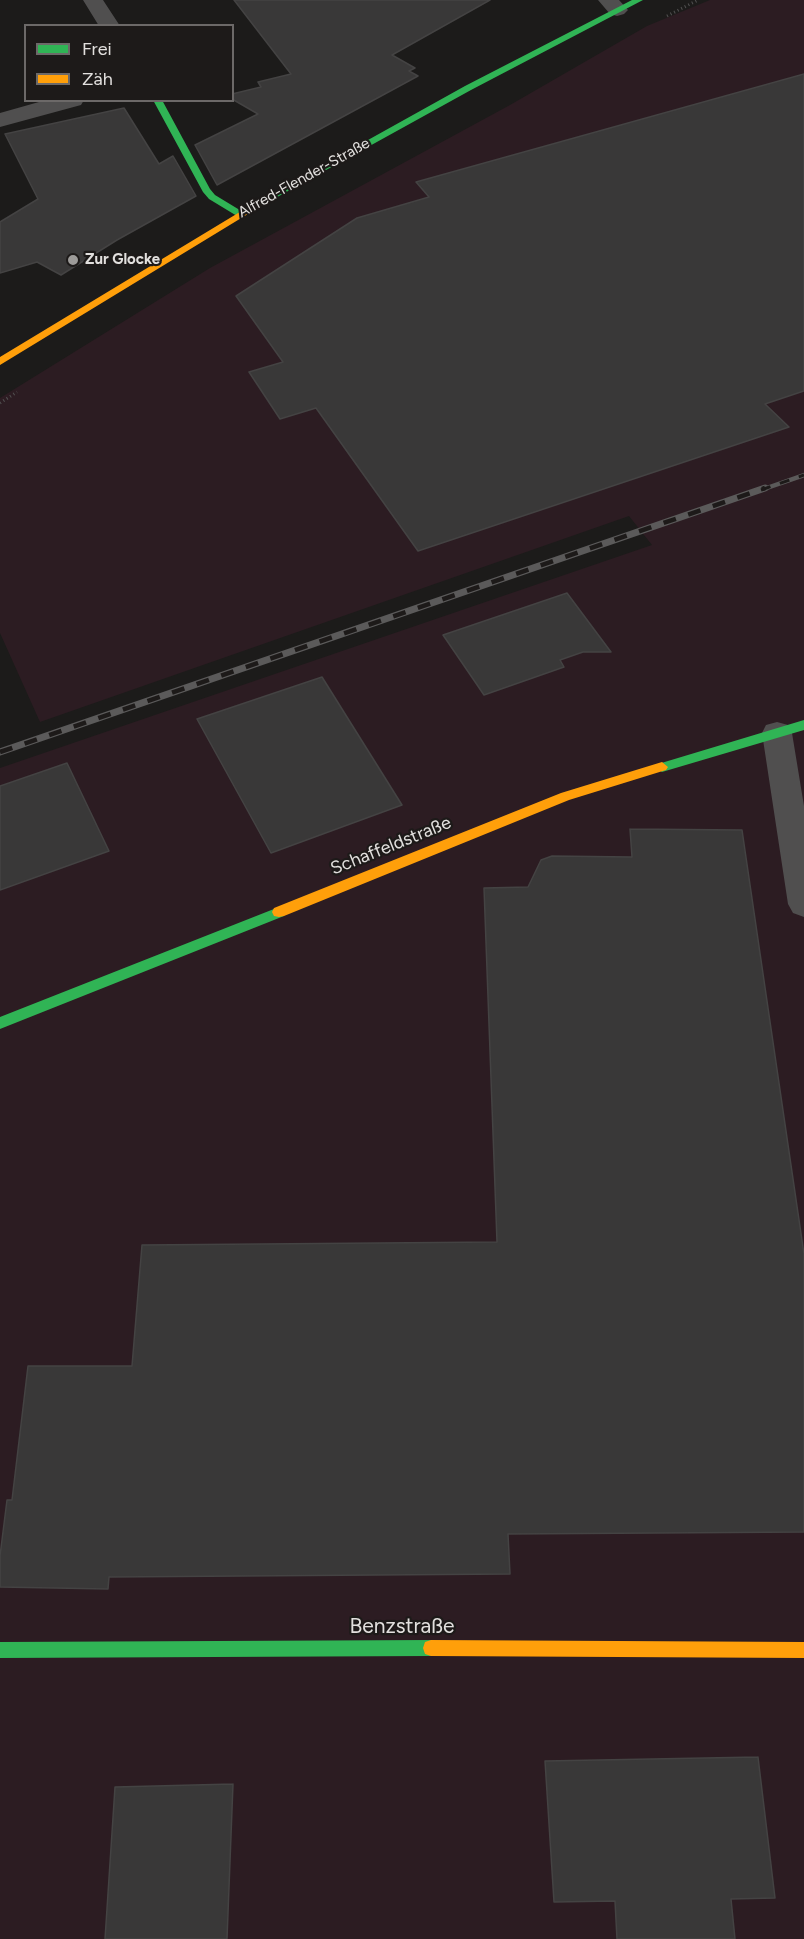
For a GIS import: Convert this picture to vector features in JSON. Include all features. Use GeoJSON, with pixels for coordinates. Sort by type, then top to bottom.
{"type":"FeatureCollection","features":[{"type":"Feature","properties":{"kind":"street"},"geometry":{"type":"LineString","coordinates":[[93,0],[109,24]]}},
{"type":"Feature","properties":{"kind":"street","name":"Alfred-Flender-Straße"},"geometry":{"type":"LineString","coordinates":[[0,362],[240,214],[468,88],[612,5],[639,0]]}},
{"type":"Feature","properties":{"kind":"street"},"geometry":{"type":"LineString","coordinates":[[0,120],[66,102]]}},
{"type":"Feature","properties":{"kind":"street"},"geometry":{"type":"LineString","coordinates":[[158,102],[206,190],[212,197],[240,214]]}},
{"type":"Feature","properties":{"kind":"street"},"geometry":{"type":"LineString","coordinates":[[790,729],[804,904]]}},
{"type":"Feature","properties":{"kind":"street","name":"Schaffeldstraße"},"geometry":{"type":"LineString","coordinates":[[0,1023],[103,984],[565,796],[790,729]]}},
{"type":"Feature","properties":{"kind":"street","name":"Benzstraße"},"geometry":{"type":"LineString","coordinates":[[0,1650],[502,1648],[804,1650]]}},
{"type":"Feature","properties":{"kind":"shaded area"},"geometry":{"type":"Polygon","coordinates":[[[710,0],[804,0],[804,1939],[0,1939],[0,768],[652,545],[629,516],[40,722],[0,633],[0,398],[210,268],[510,105],[647,26],[710,0]]]}},
{"type":"Feature","properties":{"kind":"building"},"geometry":{"type":"Polygon","coordinates":[[[234,0],[490,0],[392,55],[415,68],[409,71],[418,76],[217,185],[195,145],[258,114],[234,100],[234,94],[261,87],[258,82],[291,74],[234,0]]]}},
{"type":"Feature","properties":{"kind":"building"},"geometry":{"type":"Polygon","coordinates":[[[804,74],[804,391],[765,404],[789,427],[418,551],[316,408],[280,419],[249,372],[283,362],[236,296],[357,218],[429,197],[416,182],[804,74]]]}},
{"type":"Feature","properties":{"kind":"building"},"geometry":{"type":"Polygon","coordinates":[[[124,108],[159,164],[173,156],[196,196],[117,240],[61,275],[37,262],[0,273],[0,222],[38,199],[5,134],[124,108]]]}},
{"type":"Feature","properties":{"kind":"building"},"geometry":{"type":"Polygon","coordinates":[[[567,593],[611,652],[583,652],[560,660],[564,667],[484,695],[443,635],[567,593]]]}},
{"type":"Feature","properties":{"kind":"building"},"geometry":{"type":"Polygon","coordinates":[[[322,677],[402,805],[271,853],[197,719],[322,677]]]}},
{"type":"Feature","properties":{"kind":"building"},"geometry":{"type":"Polygon","coordinates":[[[67,763],[109,851],[0,890],[0,786],[67,763]]]}},
{"type":"Feature","properties":{"kind":"building"},"geometry":{"type":"Polygon","coordinates":[[[630,829],[742,830],[804,1254],[804,1532],[508,1534],[510,1574],[109,1577],[108,1589],[0,1587],[0,1556],[7,1500],[12,1500],[28,1366],[132,1366],[142,1245],[497,1242],[484,888],[528,887],[541,860],[552,856],[632,857],[630,829]]]}},
{"type":"Feature","properties":{"kind":"building"},"geometry":{"type":"Polygon","coordinates":[[[758,1757],[775,1898],[731,1899],[735,1939],[617,1939],[615,1901],[554,1902],[545,1761],[758,1757]]]}},
{"type":"Feature","properties":{"kind":"building"},"geometry":{"type":"Polygon","coordinates":[[[233,1784],[227,1939],[105,1939],[115,1787],[233,1784]]]}},
{"type":"Feature","properties":{"kind":"railway"},"geometry":{"type":"LineString","coordinates":[[761,490],[804,475]]}},
{"type":"Feature","properties":{"kind":"railway"},"geometry":{"type":"LineString","coordinates":[[0,752],[765,488]]}},
{"type":"Feature","properties":{"kind":"traffic: fast"},"geometry":{"type":"LineString","coordinates":[[258,204],[468,88],[639,0]]}},
{"type":"Feature","properties":{"kind":"traffic: fast"},"geometry":{"type":"LineString","coordinates":[[158,102],[206,190],[212,197],[240,214]]}},
{"type":"Feature","properties":{"kind":"traffic: fast"},"geometry":{"type":"LineString","coordinates":[[662,767],[804,725]]}},
{"type":"Feature","properties":{"kind":"traffic: fast"},"geometry":{"type":"LineString","coordinates":[[0,1023],[279,912]]}},
{"type":"Feature","properties":{"kind":"traffic: fast"},"geometry":{"type":"LineString","coordinates":[[0,1650],[431,1648]]}},
{"type":"Feature","properties":{"kind":"traffic: slow"},"geometry":{"type":"LineString","coordinates":[[0,362],[258,204]]}},
{"type":"Feature","properties":{"kind":"traffic: slow"},"geometry":{"type":"LineString","coordinates":[[279,912],[565,796],[662,767]]}},
{"type":"Feature","properties":{"kind":"traffic: slow"},"geometry":{"type":"LineString","coordinates":[[431,1648],[804,1650]]}},
{"type":"Feature","properties":{"kind":"place","name":"Zur Glocke"},"geometry":{"type":"Point","coordinates":[73,260]}}]}
